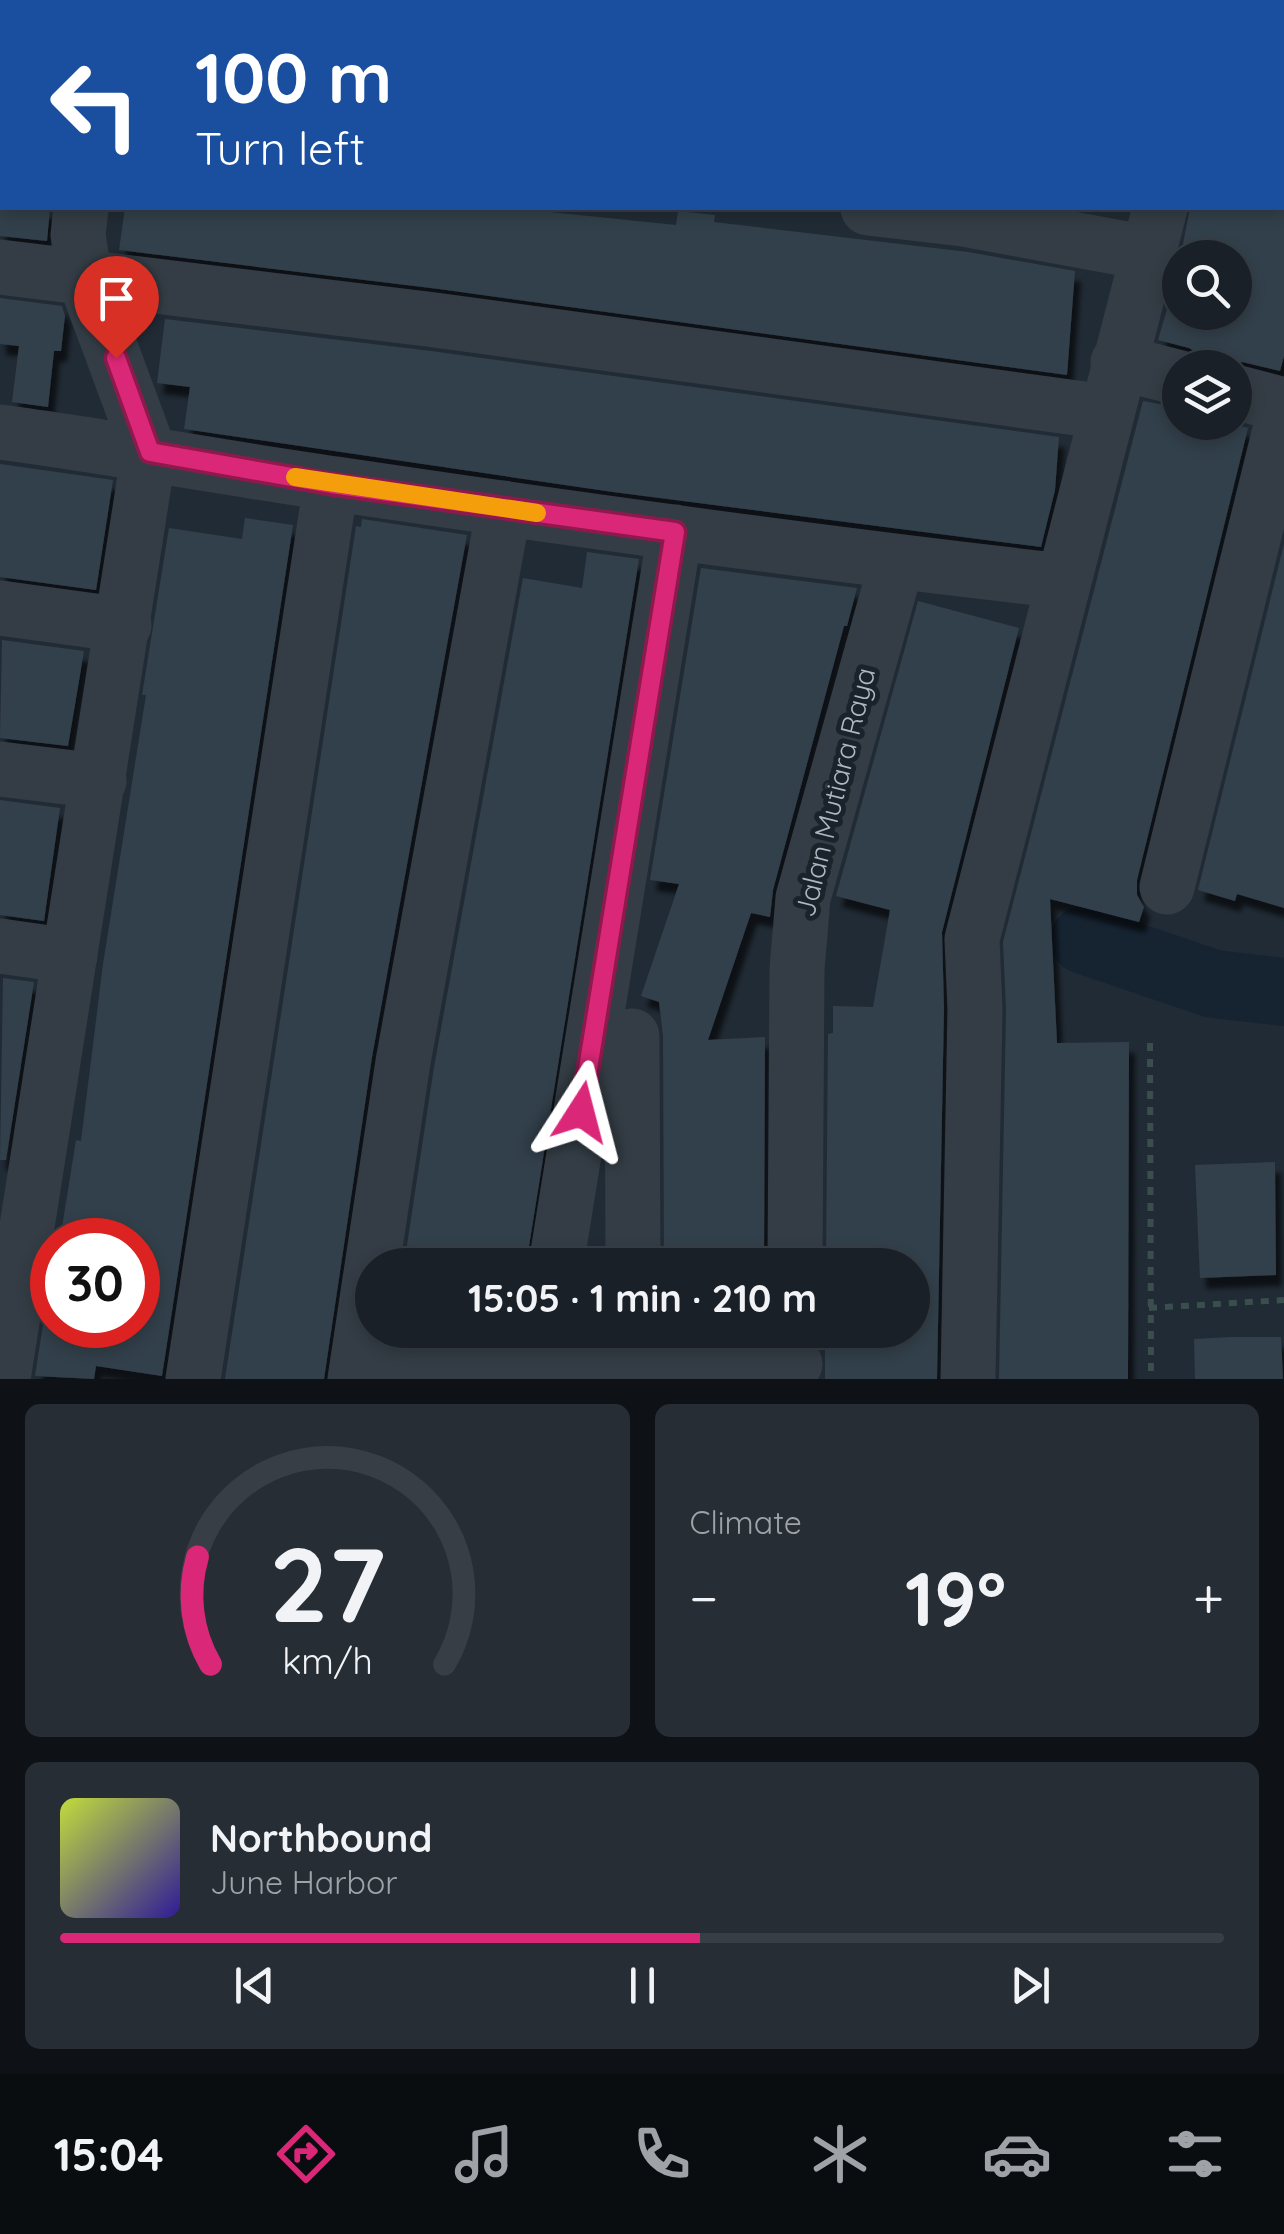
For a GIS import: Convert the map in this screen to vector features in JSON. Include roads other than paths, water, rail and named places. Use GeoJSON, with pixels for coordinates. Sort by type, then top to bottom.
{"type":"FeatureCollection","features":[{"type":"Feature","properties":{"kind":"street"},"geometry":{"type":"LineString","coordinates":[[3,1379],[21,1121],[70,956],[150,452],[85,279],[78,235],[81,210]]}},
{"type":"Feature","properties":{"kind":"street"},"geometry":{"type":"LineString","coordinates":[[906,210],[1154,230],[972,939],[975,1010],[968,1379]]}},
{"type":"Feature","properties":{"kind":"street"},"geometry":{"type":"LineString","coordinates":[[0,267],[435,320],[1112,387],[1162,380]]}},
{"type":"Feature","properties":{"kind":"street"},"geometry":{"type":"LineString","coordinates":[[1252,397],[1284,405]]}},
{"type":"Feature","properties":{"kind":"street"},"geometry":{"type":"LineString","coordinates":[[1168,887],[1284,414]]}},
{"type":"Feature","properties":{"kind":"street"},"geometry":{"type":"LineString","coordinates":[[0,432],[150,452],[331,484],[896,562],[1064,581]]}},
{"type":"Feature","properties":{"kind":"street"},"geometry":{"type":"LineString","coordinates":[[193,1379],[331,484]]}},
{"type":"Feature","properties":{"kind":"street"},"geometry":{"type":"LineString","coordinates":[[504,508],[403,1062],[356,1373],[536,1348]]}},
{"type":"Feature","properties":{"kind":"street"},"geometry":{"type":"LineString","coordinates":[[559,1248],[675,532]]}},
{"type":"Feature","properties":{"kind":"street","name":"Jalan Mutiara Raya"},"geometry":{"type":"LineString","coordinates":[[795,1248],[797,970],[804,898],[896,562]]}},
{"type":"Feature","properties":{"kind":"street"},"geometry":{"type":"LineString","coordinates":[[0,608],[124,625]]}},
{"type":"Feature","properties":{"kind":"street"},"geometry":{"type":"LineString","coordinates":[[0,769],[98,781]]}},
{"type":"Feature","properties":{"kind":"street"},"geometry":{"type":"LineString","coordinates":[[0,946],[70,956]]}},
{"type":"Feature","properties":{"kind":"street"},"geometry":{"type":"LineString","coordinates":[[632,1036],[632,1248]]}},
{"type":"Feature","properties":{"kind":"street"},"geometry":{"type":"LineString","coordinates":[[632,1348],[795,1358]]}},
{"type":"Feature","properties":{"kind":"waterway"},"geometry":{"type":"LineString","coordinates":[[1084,940],[1214,984],[1284,992]]}}]}
